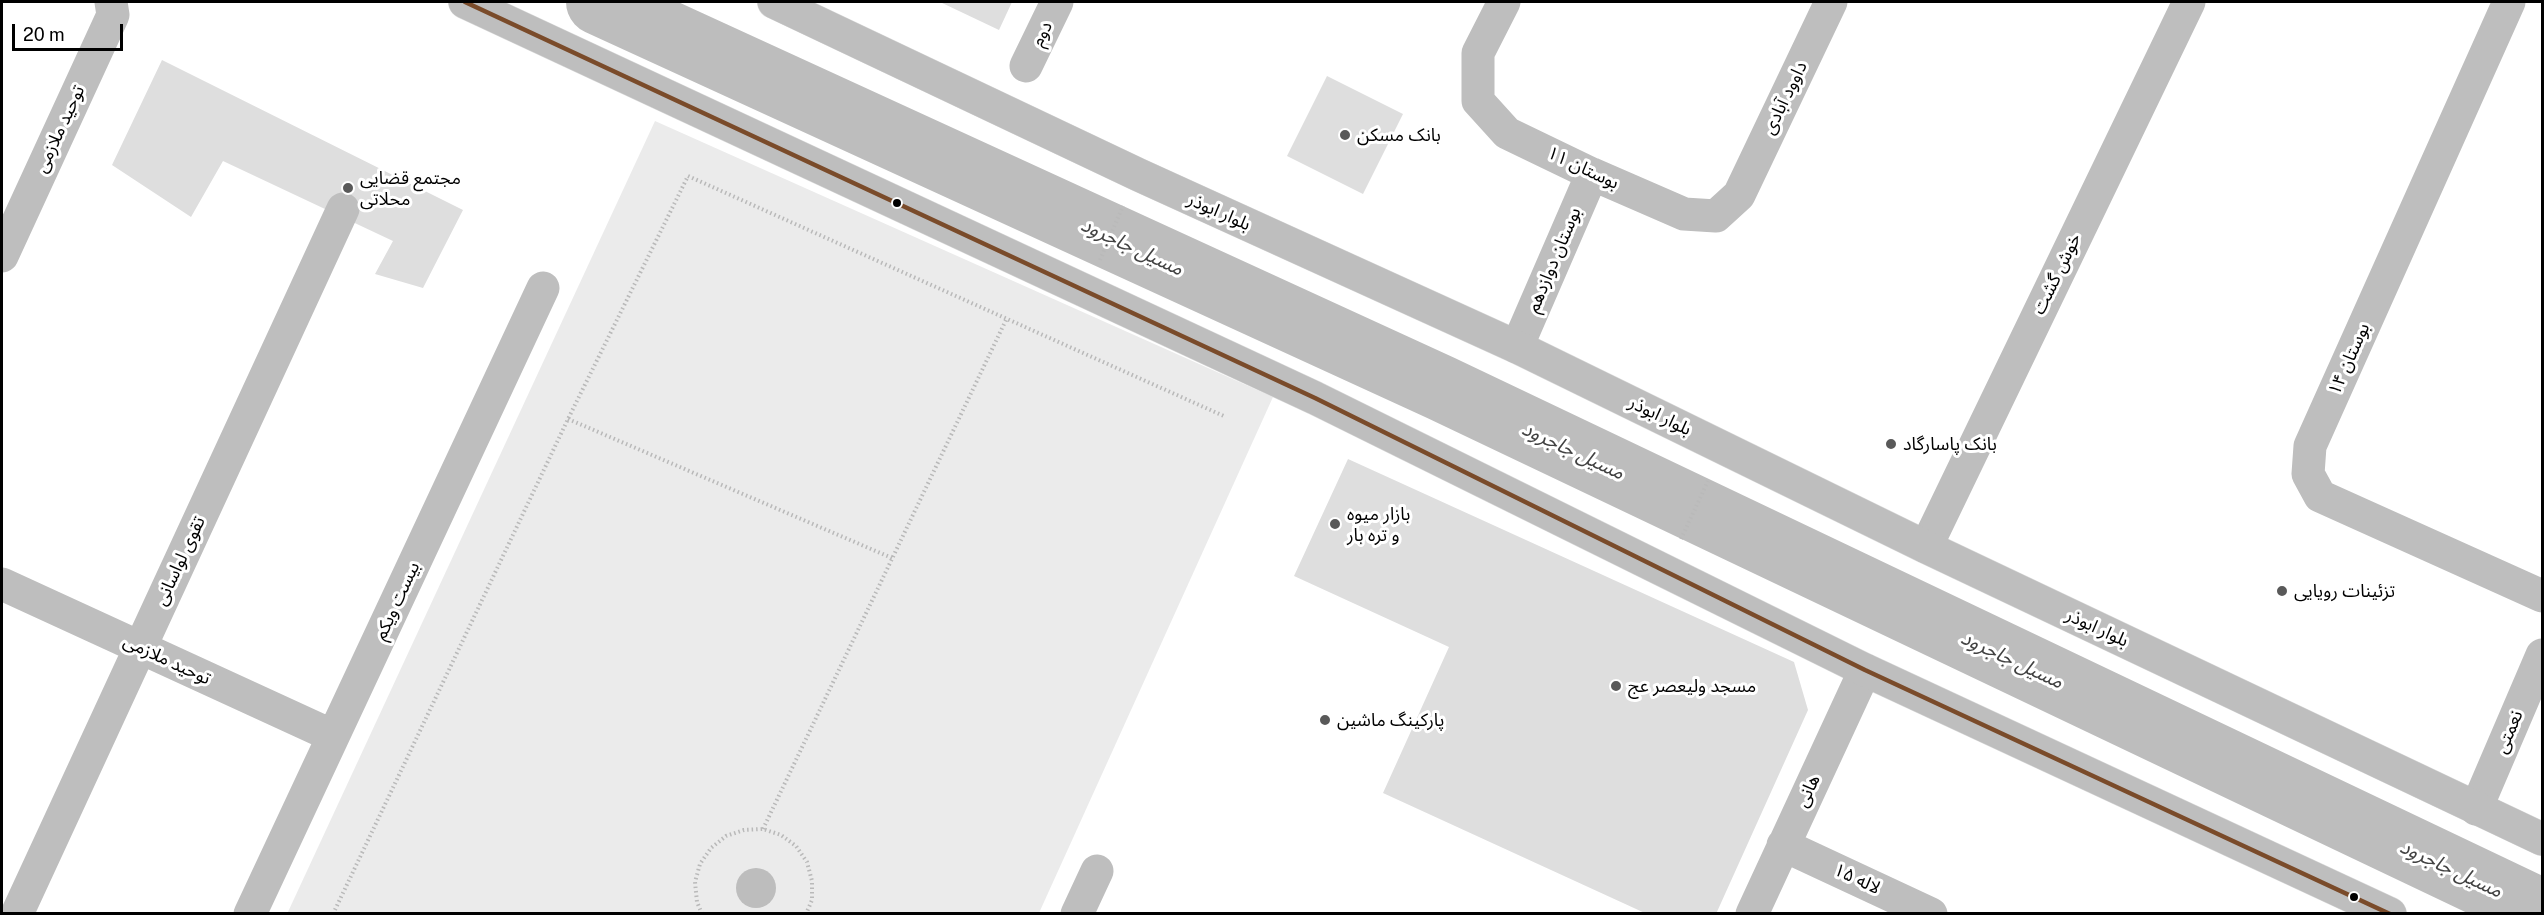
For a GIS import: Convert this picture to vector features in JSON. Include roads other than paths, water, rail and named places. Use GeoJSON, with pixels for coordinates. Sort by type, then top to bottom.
{"type":"FeatureCollection","features":[{"type":"Feature","properties":{"kind":"street","name":"توحید ملازمی"},"geometry":{"type":"LineString","coordinates":[[2,256],[113,15],[111,2]]}},
{"type":"Feature","properties":{"kind":"street"},"geometry":{"type":"LineString","coordinates":[[465,2],[1314,398],[1865,670],[2390,914]]}},
{"type":"Feature","properties":{"kind":"street","name":"بلوار ابوذر"},"geometry":{"type":"LineString","coordinates":[[774,2],[1078,147],[1517,347],[1926,546],[2542,839]]}},
{"type":"Feature","properties":{"kind":"street","name":"دوم"},"geometry":{"type":"LineString","coordinates":[[1026,66],[1057,2]]}},
{"type":"Feature","properties":{"kind":"street","name":"بوستان ۱۱"},"geometry":{"type":"LineString","coordinates":[[1504,2],[1478,53],[1478,100],[1507,133],[1592,174],[1684,214],[1716,216],[1739,195]]}},
{"type":"Feature","properties":{"kind":"street","name":"داوود آبادی"},"geometry":{"type":"LineString","coordinates":[[1739,195],[1831,2]]}},
{"type":"Feature","properties":{"kind":"street","name":"خوش گشت"},"geometry":{"type":"LineString","coordinates":[[1926,546],[2189,2]]}},
{"type":"Feature","properties":{"kind":"street","name":"بوستان ۱۴"},"geometry":{"type":"LineString","coordinates":[[2509,2],[2310,446],[2308,474],[2320,496],[2542,596]]}},
{"type":"Feature","properties":{"kind":"street","name":"بوستان دوازدهم"},"geometry":{"type":"LineString","coordinates":[[1517,347],[1592,174]]}},
{"type":"Feature","properties":{"kind":"street","name":"تقوی لواسانی"},"geometry":{"type":"LineString","coordinates":[[17,914],[343,209]]}},
{"type":"Feature","properties":{"kind":"street","name":"بیست ویکم"},"geometry":{"type":"LineString","coordinates":[[250,914],[543,288]]}},
{"type":"Feature","properties":{"kind":"street","name":"توحید ملازمی"},"geometry":{"type":"LineString","coordinates":[[2,584],[333,736]]}},
{"type":"Feature","properties":{"kind":"street","name":"نعمتی"},"geometry":{"type":"LineString","coordinates":[[2476,809],[2542,655]]}},
{"type":"Feature","properties":{"kind":"street","name":"هانی"},"geometry":{"type":"LineString","coordinates":[[1752,914],[1865,670]]}},
{"type":"Feature","properties":{"kind":"street","name":"لاله ۱۵"},"geometry":{"type":"LineString","coordinates":[[1783,845],[1931,914]]}},
{"type":"Feature","properties":{"kind":"street"},"geometry":{"type":"LineString","coordinates":[[1077,914],[1097,871]]}},
{"type":"Feature","properties":{"kind":"waterway","name":"مسیل جاجرود"},"geometry":{"type":"LineString","coordinates":[[599,2],[1441,388],[2542,912]]}},
{"type":"Feature","properties":{"kind":"place","name":"بانک مسکن"},"geometry":{"type":"Point","coordinates":[1345,135]}},
{"type":"Feature","properties":{"kind":"place","name":"مجتمع قضایی محلاتی"},"geometry":{"type":"Point","coordinates":[348,188]}},
{"type":"Feature","properties":{"kind":"place","name":"بانک پاسارگاد"},"geometry":{"type":"Point","coordinates":[1891,444]}},
{"type":"Feature","properties":{"kind":"place","name":"بازار میوه و تره بار"},"geometry":{"type":"Point","coordinates":[1335,524]}},
{"type":"Feature","properties":{"kind":"place","name":"تزئینات رویایی"},"geometry":{"type":"Point","coordinates":[2282,591]}},
{"type":"Feature","properties":{"kind":"place","name":"مسجد ولیعصر عج"},"geometry":{"type":"Point","coordinates":[1616,686]}},
{"type":"Feature","properties":{"kind":"place","name":"پارکینگ ماشین"},"geometry":{"type":"Point","coordinates":[1325,720]}}]}
